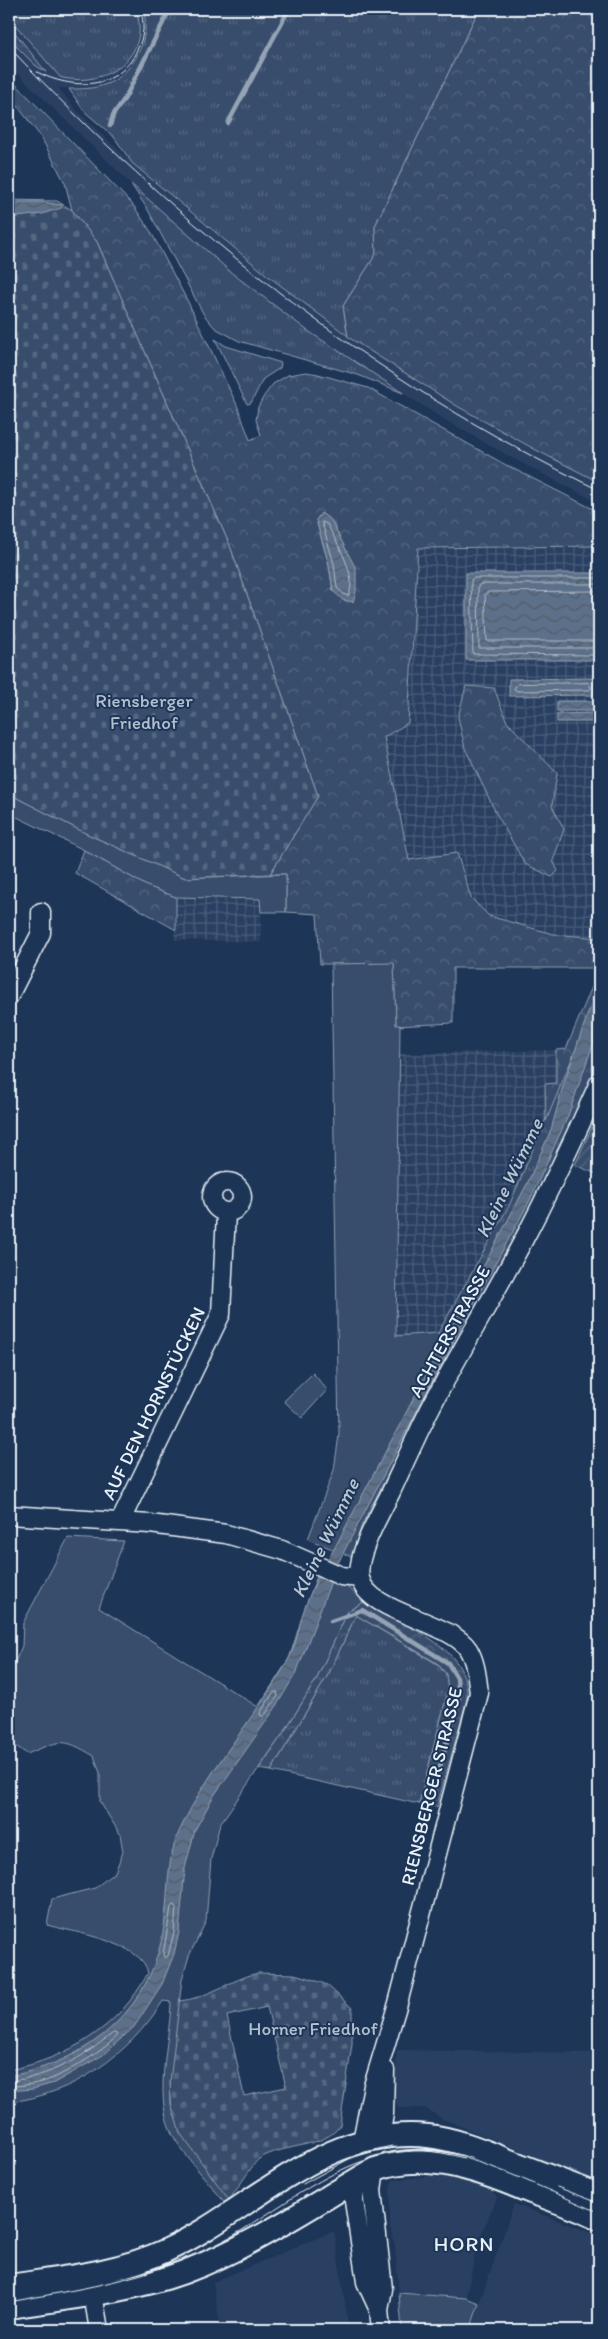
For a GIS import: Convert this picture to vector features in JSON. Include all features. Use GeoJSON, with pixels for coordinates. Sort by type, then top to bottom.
{"type":"FeatureCollection","features":[{"type":"Feature","properties":{"kind":"main road"},"geometry":{"type":"LineString","coordinates":[[9,2286],[126,2265],[164,2252],[201,2233],[276,2182],[310,2163],[371,2139],[395,2135],[428,2136],[463,2143],[599,2196]]}},
{"type":"Feature","properties":{"kind":"main road"},"geometry":{"type":"LineString","coordinates":[[371,2139],[375,2169]]}},
{"type":"Feature","properties":{"kind":"main road"},"geometry":{"type":"LineString","coordinates":[[355,2180],[371,2139]]}},
{"type":"Feature","properties":{"kind":"main road"},"geometry":{"type":"LineString","coordinates":[[9,2307],[93,2294],[183,2272],[226,2254],[324,2201],[355,2180],[387,2164],[408,2162],[459,2165],[513,2184],[599,2219]]}},
{"type":"Feature","properties":{"kind":"street"},"geometry":{"type":"LineString","coordinates":[[9,996],[41,932],[41,912]]}},
{"type":"Feature","properties":{"kind":"street","name":"ACHTERSTRASSE"},"geometry":{"type":"LineString","coordinates":[[360,1578],[367,1539],[432,1406],[522,1242],[570,1149],[599,1082]]}},
{"type":"Feature","properties":{"kind":"street","name":"AUF DEN HORNSTÜCKEN"},"geometry":{"type":"LineString","coordinates":[[120,1522],[221,1314],[226,1213]]}},
{"type":"Feature","properties":{"kind":"street"},"geometry":{"type":"LineString","coordinates":[[9,1515],[120,1522],[226,1534],[282,1550],[341,1576],[360,1578]]}},
{"type":"Feature","properties":{"kind":"street","name":"RIENSBERGER STRASSE"},"geometry":{"type":"LineString","coordinates":[[360,1578],[364,1590],[378,1600],[455,1638],[468,1648],[477,1670],[479,1693],[398,2004],[373,2086],[371,2139]]}},
{"type":"Feature","properties":{"kind":"street"},"geometry":{"type":"LineString","coordinates":[[375,2169],[372,2190],[383,2289],[379,2310],[381,2330]]}},
{"type":"Feature","properties":{"kind":"street"},"geometry":{"type":"LineString","coordinates":[[355,2180],[354,2201],[366,2282],[379,2310]]}},
{"type":"Feature","properties":{"kind":"street"},"geometry":{"type":"LineString","coordinates":[[93,2294],[99,2330]]}},
{"type":"Feature","properties":{"kind":"shaded area"},"geometry":{"type":"Polygon","coordinates":[[[136,9],[143,9],[146,19],[145,34],[133,62],[106,85],[88,89],[58,88],[81,115],[132,163],[190,213],[268,276],[348,336],[457,406],[536,450],[599,482],[599,503],[512,458],[440,417],[308,331],[233,274],[131,184],[9,65],[9,39],[21,52],[45,71],[9,25],[9,16],[60,77],[98,78],[108,74],[117,69],[138,13],[136,9]]]}},
{"type":"Feature","properties":{"kind":"shaded area"},"geometry":{"type":"Polygon","coordinates":[[[599,546],[599,938],[553,934],[489,916],[471,898],[457,853],[409,860],[384,737],[408,723],[418,548],[599,546]]]}},
{"type":"Feature","properties":{"kind":"shaded area"},"geometry":{"type":"Polygon","coordinates":[[[176,897],[261,899],[261,942],[175,940],[176,897]]]}},
{"type":"Feature","properties":{"kind":"shaded area"},"geometry":{"type":"Polygon","coordinates":[[[556,1050],[556,1084],[545,1084],[546,1121],[509,1206],[473,1273],[438,1333],[396,1336],[399,1054],[556,1050]]]}},
{"type":"Feature","properties":{"kind":"shaded area"},"geometry":{"type":"Polygon","coordinates":[[[397,2050],[599,2053],[599,2182],[534,2158],[521,2150],[445,2120],[424,2108],[399,2108],[394,2101],[397,2050]]]}},
{"type":"Feature","properties":{"kind":"shaded area"},"geometry":{"type":"Polygon","coordinates":[[[430,2176],[461,2180],[491,2190],[497,2197],[477,2245],[466,2298],[399,2293],[395,2245],[390,2228],[390,2188],[393,2180],[430,2176]]]}},
{"type":"Feature","properties":{"kind":"shaded area"},"geometry":{"type":"Polygon","coordinates":[[[514,2204],[599,2236],[599,2330],[582,2325],[580,2330],[470,2330],[514,2204]]]}},
{"type":"Feature","properties":{"kind":"shaded area"},"geometry":{"type":"Polygon","coordinates":[[[334,2231],[349,2330],[221,2330],[213,2282],[334,2231]]]}},
{"type":"Feature","properties":{"kind":"green space"},"geometry":{"type":"Polygon","coordinates":[[[9,9],[136,9],[139,26],[137,41],[131,54],[122,65],[109,73],[95,78],[79,80],[63,78],[60,77],[12,21],[9,16],[9,9]]]}},
{"type":"Feature","properties":{"kind":"green space"},"geometry":{"type":"Polygon","coordinates":[[[143,9],[479,9],[375,226],[376,254],[343,306],[348,336],[268,276],[132,163],[114,137],[84,111],[69,89],[87,89],[104,85],[124,73],[138,54],[142,43],[145,31],[143,9]]]}},
{"type":"Feature","properties":{"kind":"green space"},"geometry":{"type":"Polygon","coordinates":[[[479,9],[599,9],[599,482],[536,450],[457,406],[348,337],[343,306],[376,254],[375,226],[479,9]]]}},
{"type":"Feature","properties":{"kind":"green space"},"geometry":{"type":"Polygon","coordinates":[[[9,25],[46,72],[35,65],[9,39],[9,25]]]}},
{"type":"Feature","properties":{"kind":"green space"},"geometry":{"type":"Polygon","coordinates":[[[9,77],[133,205],[151,232],[188,302],[237,405],[250,440],[261,435],[256,420],[258,407],[273,384],[288,375],[306,372],[318,374],[368,388],[506,465],[599,512],[599,546],[418,548],[408,723],[384,737],[409,860],[457,853],[471,898],[489,916],[553,934],[599,938],[599,968],[453,968],[453,1023],[396,1026],[394,964],[320,964],[317,914],[286,912],[286,874],[270,874],[318,796],[230,546],[97,242],[72,210],[65,183],[41,137],[9,95],[9,77]],[[316,520],[329,565],[333,591],[356,569],[346,552],[316,520]]]}},
{"type":"Feature","properties":{"kind":"green space"},"geometry":{"type":"Polygon","coordinates":[[[131,184],[233,274],[308,331],[403,393],[358,375],[239,341],[215,328],[204,315],[148,210],[131,184]]]}},
{"type":"Feature","properties":{"kind":"green space","name":"Riensberger Friedhof"},"geometry":{"type":"Polygon","coordinates":[[[9,200],[57,201],[72,210],[97,242],[230,546],[318,796],[270,874],[185,878],[87,834],[9,794],[9,200]]]}},
{"type":"Feature","properties":{"kind":"green space"},"geometry":{"type":"Polygon","coordinates":[[[215,339],[226,346],[281,363],[280,368],[263,379],[251,403],[247,404],[215,339]]]}},
{"type":"Feature","properties":{"kind":"green space"},"geometry":{"type":"Polygon","coordinates":[[[466,686],[494,688],[507,722],[557,773],[552,806],[564,829],[553,861],[558,871],[552,877],[525,864],[496,813],[465,748],[458,717],[466,686]]]}},
{"type":"Feature","properties":{"kind":"green space"},"geometry":{"type":"Polygon","coordinates":[[[9,794],[87,834],[185,878],[286,874],[286,912],[261,912],[260,899],[176,897],[147,886],[84,850],[9,813],[9,794]]]}},
{"type":"Feature","properties":{"kind":"green space"},"geometry":{"type":"Polygon","coordinates":[[[84,850],[147,886],[176,897],[176,930],[75,873],[84,850]]]}},
{"type":"Feature","properties":{"kind":"green space"},"geometry":{"type":"Polygon","coordinates":[[[394,963],[396,1025],[400,1025],[396,1336],[438,1333],[456,1344],[362,1524],[352,1557],[308,1539],[334,1470],[339,1435],[331,964],[394,963]]]}},
{"type":"Feature","properties":{"kind":"green space"},"geometry":{"type":"Polygon","coordinates":[[[599,970],[599,1037],[578,1044],[546,1121],[545,1084],[556,1083],[556,1050],[566,1049],[599,970]]]}},
{"type":"Feature","properties":{"kind":"green space"},"geometry":{"type":"Polygon","coordinates":[[[599,1037],[599,1062],[561,1146],[521,1227],[456,1344],[438,1333],[509,1206],[578,1043],[599,1037]]]}},
{"type":"Feature","properties":{"kind":"green space"},"geometry":{"type":"Polygon","coordinates":[[[599,1111],[599,1175],[575,1165],[599,1111]]]}},
{"type":"Feature","properties":{"kind":"green space"},"geometry":{"type":"Polygon","coordinates":[[[313,1373],[327,1390],[302,1418],[284,1401],[313,1373]]]}},
{"type":"Feature","properties":{"kind":"green space"},"geometry":{"type":"Polygon","coordinates":[[[68,1538],[124,1541],[99,1608],[258,1707],[289,1659],[317,1576],[340,1582],[365,1601],[348,1611],[317,1678],[284,1732],[220,1824],[211,1859],[206,1921],[189,1956],[182,1979],[170,2082],[171,2104],[180,2133],[229,2200],[225,2203],[175,2139],[168,2123],[164,2107],[163,2089],[171,2002],[163,2001],[134,2039],[97,2069],[55,2091],[33,2098],[9,2102],[9,2070],[31,2065],[52,2057],[90,2037],[123,2009],[148,1973],[143,1962],[134,1953],[120,1946],[89,1935],[47,1925],[52,1899],[95,1888],[115,1872],[123,1852],[120,1834],[100,1802],[100,1773],[94,1756],[68,1743],[55,1743],[27,1754],[9,1741],[9,1676],[22,1646],[23,1623],[68,1538]]]}},
{"type":"Feature","properties":{"kind":"green space"},"geometry":{"type":"Polygon","coordinates":[[[365,1601],[431,1639],[458,1664],[465,1680],[467,1699],[437,1807],[419,1804],[448,1691],[446,1674],[437,1663],[356,1615],[329,1673],[271,1771],[259,1769],[317,1678],[348,1611],[365,1601]]]}},
{"type":"Feature","properties":{"kind":"green space"},"geometry":{"type":"Polygon","coordinates":[[[356,1615],[437,1664],[446,1674],[448,1691],[419,1804],[271,1771],[329,1673],[356,1615]]]}},
{"type":"Feature","properties":{"kind":"green space","name":"Horner Friedhof"},"geometry":{"type":"Polygon","coordinates":[[[258,1973],[294,1974],[327,1985],[352,2008],[352,2044],[340,2125],[325,2138],[268,2154],[259,2159],[229,2200],[192,2152],[175,2121],[170,2087],[172,2051],[179,2001],[199,1997],[258,1973]],[[267,2007],[227,2016],[244,2096],[286,2087],[267,2007]]]}},
{"type":"Feature","properties":{"kind":"green space"},"geometry":{"type":"Polygon","coordinates":[[[399,2293],[466,2298],[479,2303],[470,2330],[402,2330],[399,2293]]]}},
{"type":"Feature","properties":{"kind":"water"},"geometry":{"type":"Polygon","coordinates":[[[42,202],[62,205],[61,208],[42,214],[9,218],[9,204],[42,202]]]}},
{"type":"Feature","properties":{"kind":"water"},"geometry":{"type":"Polygon","coordinates":[[[321,513],[331,520],[356,569],[356,592],[353,602],[343,600],[333,591],[329,565],[316,520],[321,513]]]}},
{"type":"Feature","properties":{"kind":"water"},"geometry":{"type":"Polygon","coordinates":[[[466,573],[599,573],[599,660],[466,660],[466,573]]]}},
{"type":"Feature","properties":{"kind":"water"},"geometry":{"type":"Polygon","coordinates":[[[596,678],[596,695],[509,696],[509,679],[596,678]]]}},
{"type":"Feature","properties":{"kind":"water"},"geometry":{"type":"Polygon","coordinates":[[[557,701],[595,701],[595,711],[557,711],[557,701]]]}},
{"type":"Feature","properties":{"kind":"water"},"geometry":{"type":"Polygon","coordinates":[[[595,713],[595,722],[557,722],[557,714],[595,713]]]}},
{"type":"Feature","properties":{"kind":"water"},"geometry":{"type":"Polygon","coordinates":[[[597,987],[599,987],[599,1027],[568,1116],[529,1202],[458,1332],[338,1563],[297,1671],[274,1710],[213,1797],[195,1830],[185,1868],[179,1932],[174,1954],[162,1984],[134,2027],[103,2055],[54,2083],[33,2089],[9,2091],[9,2076],[37,2069],[64,2059],[88,2046],[110,2029],[144,1987],[156,1961],[163,1932],[169,1868],[179,1832],[203,1787],[288,1660],[310,1594],[527,1184],[551,1130],[563,1086],[597,987]]]}},
{"type":"Feature","properties":{"kind":"waterway"},"geometry":{"type":"LineString","coordinates":[[110,126],[113,115],[125,98],[170,9]]}},
{"type":"Feature","properties":{"kind":"waterway"},"geometry":{"type":"LineString","coordinates":[[228,123],[289,9]]}},
{"type":"Feature","properties":{"kind":"waterway"},"geometry":{"type":"LineString","coordinates":[[331,1621],[362,1610],[448,1663],[457,1678],[459,1696],[430,1804]]}},
{"type":"Feature","properties":{"kind":"tram line"},"geometry":{"type":"LineString","coordinates":[[37,72],[51,78],[79,84],[107,80],[119,73],[129,63],[141,40],[143,25],[140,9]]}},
{"type":"Feature","properties":{"kind":"tram line"},"geometry":{"type":"LineString","coordinates":[[9,47],[141,177],[211,238],[284,296],[359,350],[436,401],[516,448],[599,490]]}},
{"type":"Feature","properties":{"kind":"tram line"},"geometry":{"type":"LineString","coordinates":[[303,2184],[360,2153],[392,2146]]}},
{"type":"Feature","properties":{"kind":"tram line"},"geometry":{"type":"LineString","coordinates":[[9,2302],[107,2283],[179,2262],[229,2238],[334,2173],[362,2161],[391,2153],[422,2151],[465,2158],[511,2174],[599,2212]]}},
{"type":"Feature","properties":{"kind":"tram line"},"geometry":{"type":"LineString","coordinates":[[557,2187],[599,2203]]}},
{"type":"Feature","properties":{"kind":"district","name":"HORN"},"geometry":{"type":"Point","coordinates":[464,2244]}},
{"type":"Feature","properties":{"kind":"water label","name":"Kleine Wümme"},"geometry":{"type":"Point","coordinates":[509,1178]}},
{"type":"Feature","properties":{"kind":"water label","name":"Kleine Wümme"},"geometry":{"type":"Point","coordinates":[325,1538]}}]}
